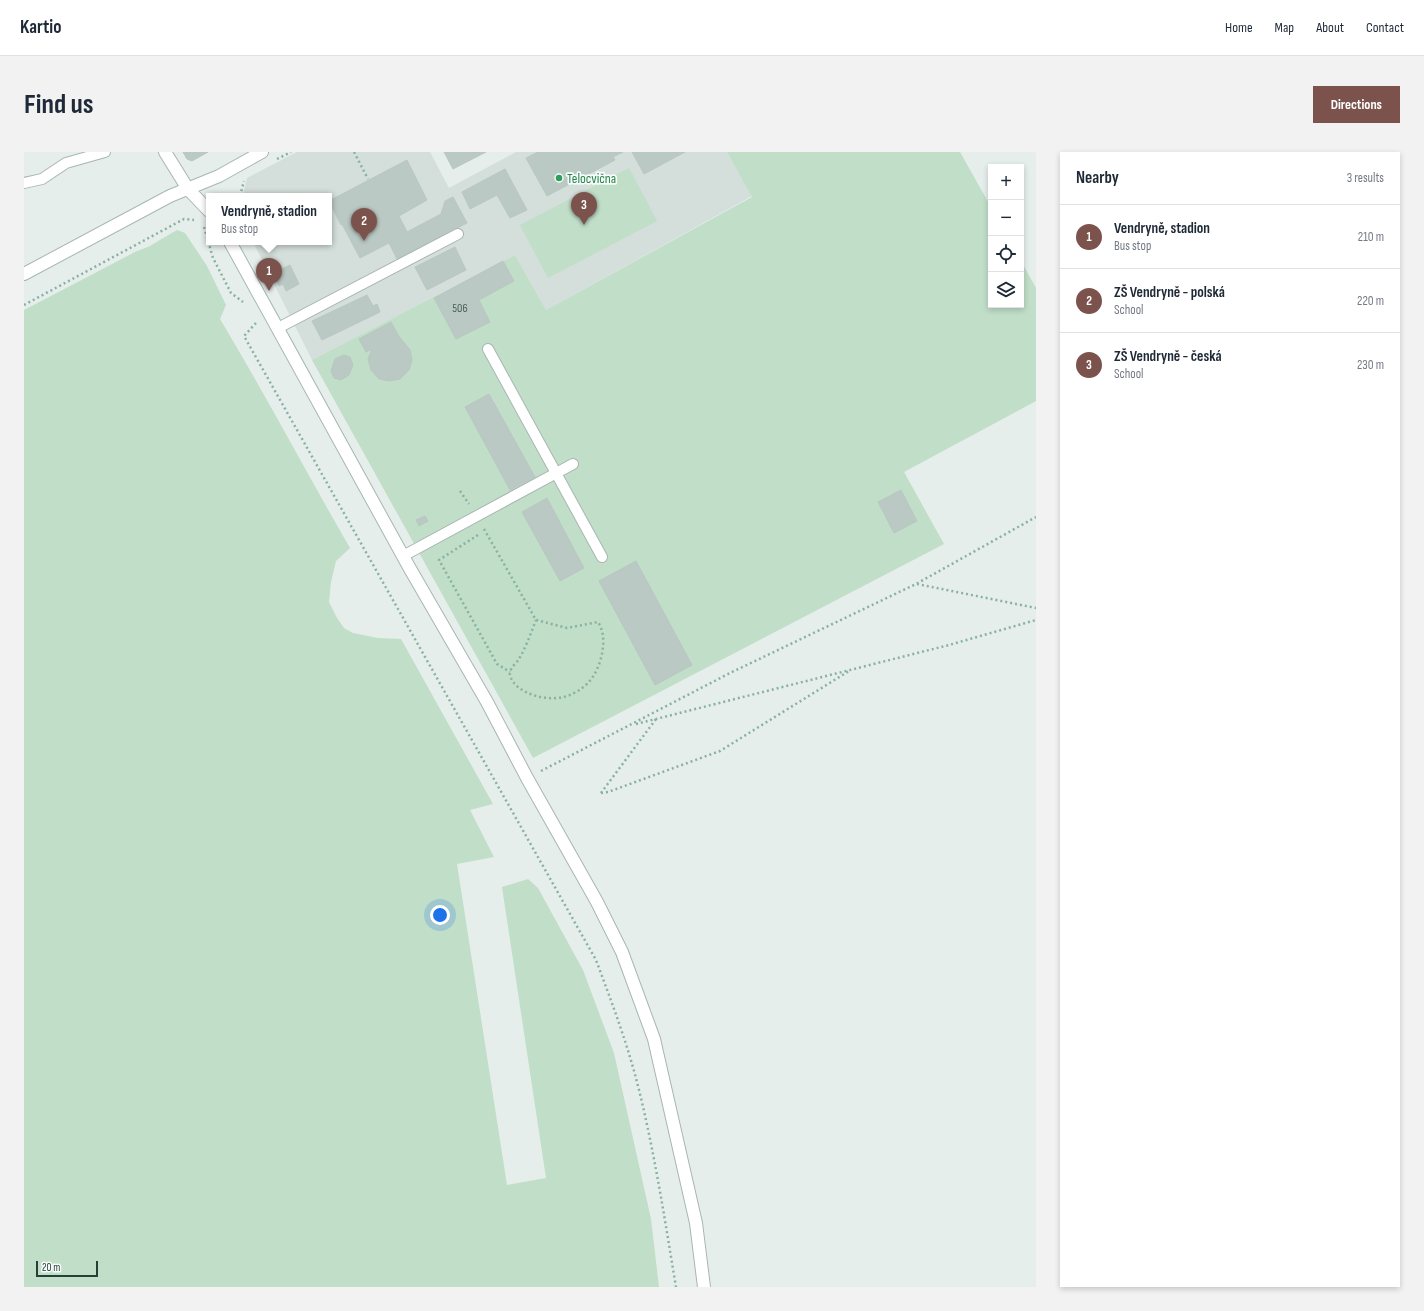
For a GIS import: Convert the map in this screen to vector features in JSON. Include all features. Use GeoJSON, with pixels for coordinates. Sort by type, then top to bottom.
{"type":"FeatureCollection","features":[{"type":"Feature","properties":{"kind":"street"},"geometry":{"type":"LineString","coordinates":[[165,152],[188,189],[206,208]]}},
{"type":"Feature","properties":{"kind":"street"},"geometry":{"type":"LineString","coordinates":[[24,274],[170,196],[220,176],[262,152]]}},
{"type":"Feature","properties":{"kind":"street"},"geometry":{"type":"LineString","coordinates":[[232,245],[403,556],[487,702],[527,778],[597,902],[622,952],[654,1039],[696,1224],[704,1287]]}},
{"type":"Feature","properties":{"kind":"lane"},"geometry":{"type":"LineString","coordinates":[[24,183],[42,179],[66,163],[105,152]]}},
{"type":"Feature","properties":{"kind":"lane"},"geometry":{"type":"LineString","coordinates":[[278,328],[458,234]]}},
{"type":"Feature","properties":{"kind":"lane"},"geometry":{"type":"LineString","coordinates":[[488,349],[555,474],[602,557]]}},
{"type":"Feature","properties":{"kind":"lane"},"geometry":{"type":"LineString","coordinates":[[403,556],[573,464]]}},
{"type":"Feature","properties":{"kind":"path"},"geometry":{"type":"LineString","coordinates":[[354,152],[368,179]]}},
{"type":"Feature","properties":{"kind":"path"},"geometry":{"type":"LineString","coordinates":[[24,305],[184,219],[195,220],[204,226],[206,233]]}},
{"type":"Feature","properties":{"kind":"path"},"geometry":{"type":"LineString","coordinates":[[209,245],[213,258],[231,293],[244,302]]}},
{"type":"Feature","properties":{"kind":"path"},"geometry":{"type":"LineString","coordinates":[[270,315],[257,322],[244,336],[596,960],[624,1037],[639,1090],[663,1210],[676,1287]]}},
{"type":"Feature","properties":{"kind":"path"},"geometry":{"type":"LineString","coordinates":[[460,491],[477,516],[536,620],[566,628],[598,622],[603,629],[604,642],[598,667],[592,679],[574,694],[553,698],[542,697],[523,690],[511,679],[510,672],[524,650],[536,620]]}},
{"type":"Feature","properties":{"kind":"path"},"geometry":{"type":"LineString","coordinates":[[527,778],[730,673],[916,584],[1036,517]]}},
{"type":"Feature","properties":{"kind":"path"},"geometry":{"type":"LineString","coordinates":[[485,530],[439,560],[497,664],[510,672]]}},
{"type":"Feature","properties":{"kind":"path"},"geometry":{"type":"LineString","coordinates":[[916,584],[1036,608]]}},
{"type":"Feature","properties":{"kind":"path"},"geometry":{"type":"LineString","coordinates":[[631,725],[949,645],[1036,620]]}},
{"type":"Feature","properties":{"kind":"path"},"geometry":{"type":"LineString","coordinates":[[657,718],[601,793],[608,792],[720,751],[852,669]]}},
{"type":"Feature","properties":{"kind":"shaded area"},"geometry":{"type":"Polygon","coordinates":[[[297,152],[430,152],[449,188],[516,152],[727,152],[752,196],[546,310],[515,255],[312,360],[254,245],[332,245],[332,193],[244,193],[247,178],[297,152]]]}},
{"type":"Feature","properties":{"kind":"green space"},"geometry":{"type":"Polygon","coordinates":[[[727,152],[960,152],[988,202],[988,308],[1024,308],[1024,266],[1036,288],[1036,401],[904,472],[944,544],[533,758],[312,360],[515,255],[546,310],[752,197],[727,152]]]}},
{"type":"Feature","properties":{"kind":"green space"},"geometry":{"type":"Polygon","coordinates":[[[629,168],[657,221],[548,278],[520,225],[629,168]]]}},
{"type":"Feature","properties":{"kind":"green space"},"geometry":{"type":"Polygon","coordinates":[[[177,230],[185,233],[207,266],[226,305],[220,319],[350,548],[336,561],[331,582],[329,602],[337,618],[344,628],[353,633],[378,638],[401,639],[493,804],[470,810],[494,857],[457,864],[507,1185],[546,1178],[502,887],[528,879],[538,888],[583,970],[614,1053],[651,1219],[659,1287],[24,1287],[24,310],[137,251],[148,247],[177,230]]]}},
{"type":"Feature","properties":{"kind":"building"},"geometry":{"type":"Polygon","coordinates":[[[183,152],[208,152],[192,161],[187,159],[183,152]]]}},
{"type":"Feature","properties":{"kind":"building"},"geometry":{"type":"Polygon","coordinates":[[[444,152],[486,152],[453,169],[444,152]]]}},
{"type":"Feature","properties":{"kind":"building","name":"Telocvična"},"geometry":{"type":"Polygon","coordinates":[[[538,152],[623,152],[613,157],[615,160],[547,196],[526,158],[538,152]]]}},
{"type":"Feature","properties":{"kind":"building"},"geometry":{"type":"Polygon","coordinates":[[[632,152],[685,152],[644,174],[632,152]]]}},
{"type":"Feature","properties":{"kind":"building"},"geometry":{"type":"Polygon","coordinates":[[[407,160],[427,200],[399,216],[407,232],[441,214],[445,201],[453,197],[467,223],[397,259],[389,243],[360,258],[332,207],[332,199],[407,160]]]}},
{"type":"Feature","properties":{"kind":"building"},"geometry":{"type":"Polygon","coordinates":[[[505,169],[527,210],[510,218],[497,195],[470,209],[462,192],[505,169]]]}},
{"type":"Feature","properties":{"kind":"building"},"geometry":{"type":"Polygon","coordinates":[[[455,247],[466,270],[427,290],[415,267],[455,247]]]}},
{"type":"Feature","properties":{"kind":"building"},"geometry":{"type":"Polygon","coordinates":[[[503,261],[514,281],[479,300],[490,322],[456,339],[434,298],[503,261]]]}},
{"type":"Feature","properties":{"kind":"building"},"geometry":{"type":"Polygon","coordinates":[[[290,265],[299,284],[286,291],[283,284],[279,286],[276,280],[280,278],[276,272],[290,265]]]}},
{"type":"Feature","properties":{"kind":"building"},"geometry":{"type":"Polygon","coordinates":[[[367,295],[373,306],[377,304],[380,312],[322,340],[312,321],[367,295]]]}},
{"type":"Feature","properties":{"kind":"building"},"geometry":{"type":"Polygon","coordinates":[[[391,322],[398,335],[410,350],[412,360],[409,370],[400,379],[389,381],[379,379],[371,370],[368,359],[372,349],[366,352],[359,339],[391,322]]]}},
{"type":"Feature","properties":{"kind":"building"},"geometry":{"type":"Polygon","coordinates":[[[344,355],[350,357],[353,365],[349,375],[341,380],[334,378],[331,371],[335,359],[344,355]]]}},
{"type":"Feature","properties":{"kind":"building"},"geometry":{"type":"Polygon","coordinates":[[[489,394],[535,477],[510,490],[465,407],[489,394]]]}},
{"type":"Feature","properties":{"kind":"building"},"geometry":{"type":"Polygon","coordinates":[[[901,490],[917,521],[894,533],[878,502],[901,490]]]}},
{"type":"Feature","properties":{"kind":"building"},"geometry":{"type":"Polygon","coordinates":[[[547,498],[584,568],[560,581],[522,512],[547,498]]]}},
{"type":"Feature","properties":{"kind":"building"},"geometry":{"type":"Polygon","coordinates":[[[425,516],[428,521],[419,526],[416,520],[425,516]]]}},
{"type":"Feature","properties":{"kind":"building"},"geometry":{"type":"Polygon","coordinates":[[[636,561],[692,665],[655,685],[599,581],[636,561]]]}},
{"type":"Feature","properties":{"kind":"place","name":"Telocvična"},"geometry":{"type":"Point","coordinates":[559,178]}},
{"type":"Feature","properties":{"kind":"place","name":"ZŠ Vendryně - česká"},"geometry":{"type":"Point","coordinates":[584,225]}},
{"type":"Feature","properties":{"kind":"place","name":"ZŠ Vendryně - polská"},"geometry":{"type":"Point","coordinates":[364,241]}},
{"type":"Feature","properties":{"kind":"place","name":"Vendryně, stadion"},"geometry":{"type":"Point","coordinates":[269,291]}}]}
